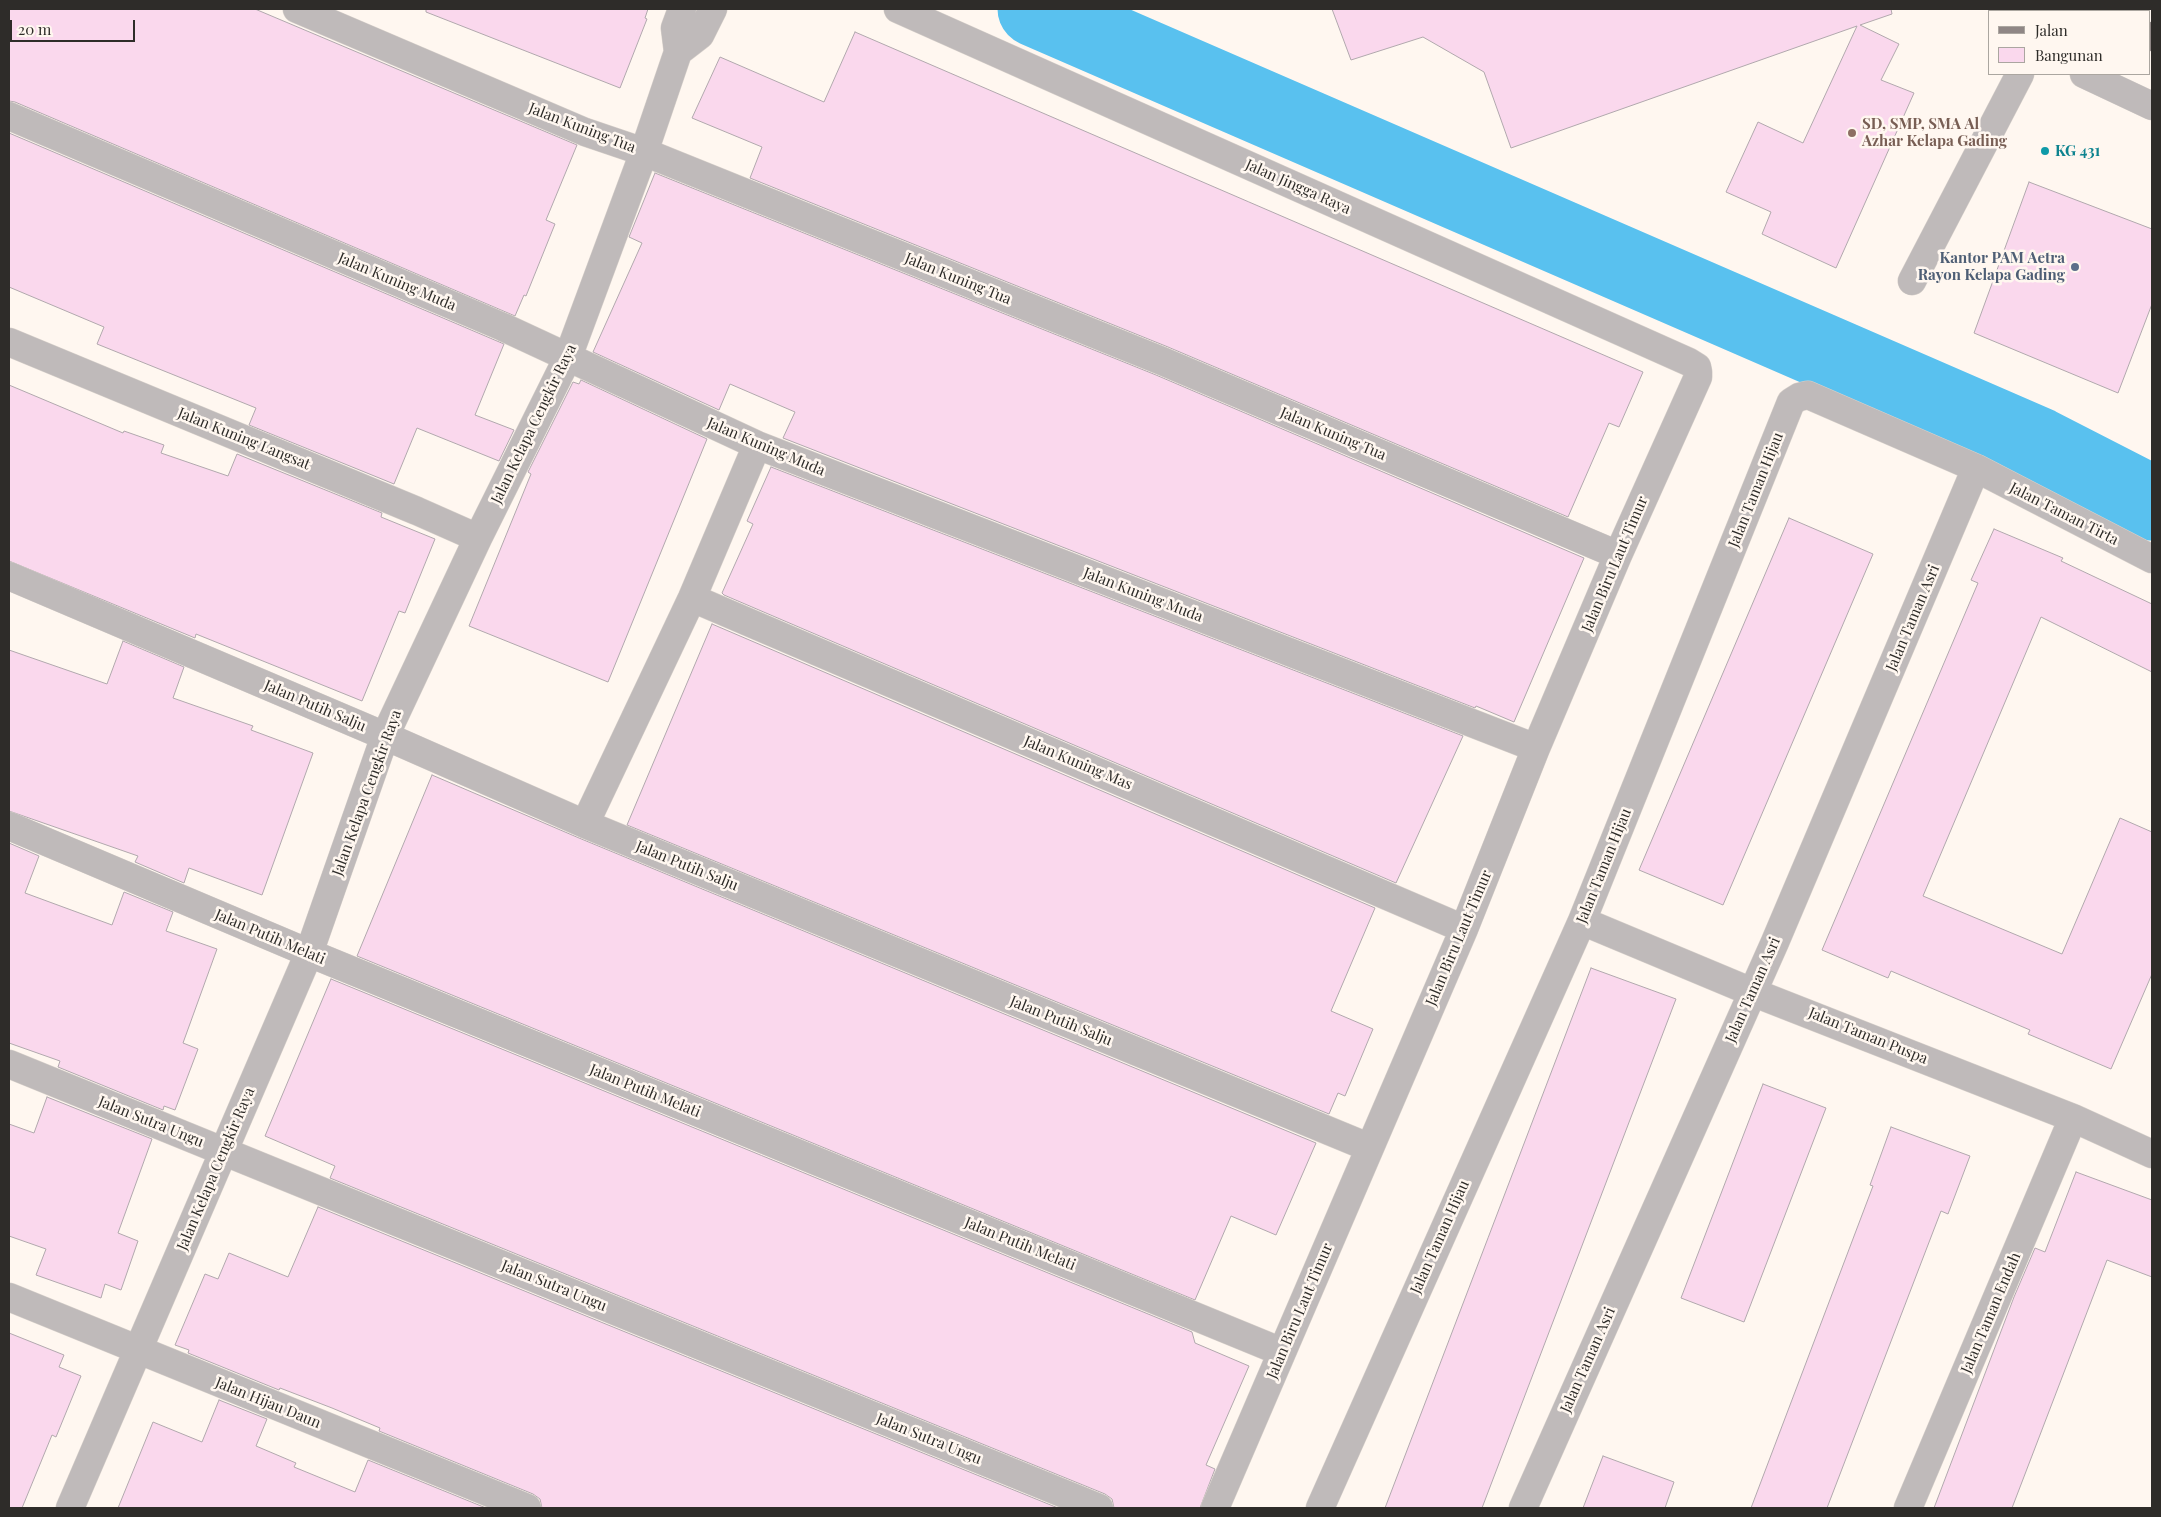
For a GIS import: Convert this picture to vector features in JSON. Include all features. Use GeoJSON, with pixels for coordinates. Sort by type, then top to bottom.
{"type":"FeatureCollection","features":[{"type":"Feature","properties":{"kind":"street","name":"Jalan Kuning Tua"},"geometry":{"type":"LineString","coordinates":[[297,9],[585,132],[644,152],[1162,361],[1618,555]]}},
{"type":"Feature","properties":{"kind":"street","name":"Jalan Kelapa Cengkir Raya"},"geometry":{"type":"LineString","coordinates":[[70,1508],[309,953],[385,736],[478,538],[568,357],[644,152],[678,52],[675,28],[682,9]]}},
{"type":"Feature","properties":{"kind":"street"},"geometry":{"type":"LineString","coordinates":[[678,52],[700,35],[713,9]]}},
{"type":"Feature","properties":{"kind":"street","name":"Jalan Jingga Raya"},"geometry":{"type":"LineString","coordinates":[[898,9],[1697,367]]}},
{"type":"Feature","properties":{"kind":"street"},"geometry":{"type":"LineString","coordinates":[[1912,281],[2019,75]]}},
{"type":"Feature","properties":{"kind":"street"},"geometry":{"type":"LineString","coordinates":[[2086,75],[2152,106]]}},
{"type":"Feature","properties":{"kind":"street","name":"Jalan Kuning Muda"},"geometry":{"type":"LineString","coordinates":[[9,116],[494,323],[757,445],[1536,748]]}},
{"type":"Feature","properties":{"kind":"street","name":"Jalan Kuning Langsat"},"geometry":{"type":"LineString","coordinates":[[9,342],[478,538]]}},
{"type":"Feature","properties":{"kind":"street","name":"Jalan Biru Laut Timur"},"geometry":{"type":"LineString","coordinates":[[1215,1508],[1368,1147],[1464,929],[1536,748],[1618,555],[1698,377],[1697,367]]}},
{"type":"Feature","properties":{"kind":"street","name":"Jalan Taman Hijau"},"geometry":{"type":"LineString","coordinates":[[1320,1508],[1582,921],[1791,402],[1799,397],[1808,395],[1976,468]]}},
{"type":"Feature","properties":{"kind":"street"},"geometry":{"type":"LineString","coordinates":[[585,824],[692,598],[757,445]]}},
{"type":"Feature","properties":{"kind":"street","name":"Jalan Taman Tirta"},"geometry":{"type":"LineString","coordinates":[[1976,468],[2152,559]]}},
{"type":"Feature","properties":{"kind":"street","name":"Jalan Taman Asri"},"geometry":{"type":"LineString","coordinates":[[1523,1508],[1752,992],[1976,468]]}},
{"type":"Feature","properties":{"kind":"street","name":"Jalan Putih Salju"},"geometry":{"type":"LineString","coordinates":[[9,576],[385,736],[585,824],[1368,1147]]}},
{"type":"Feature","properties":{"kind":"street","name":"Jalan Kuning Mas"},"geometry":{"type":"LineString","coordinates":[[692,598],[1464,929]]}},
{"type":"Feature","properties":{"kind":"street","name":"Jalan Putih Melati"},"geometry":{"type":"LineString","coordinates":[[9,826],[309,953],[1282,1352]]}},
{"type":"Feature","properties":{"kind":"street","name":"Jalan Taman Puspa"},"geometry":{"type":"LineString","coordinates":[[1582,921],[1752,992],[2151,1150]]}},
{"type":"Feature","properties":{"kind":"street","name":"Jalan Sutra Ungu"},"geometry":{"type":"LineString","coordinates":[[9,1064],[1099,1508]]}},
{"type":"Feature","properties":{"kind":"street","name":"Jalan Taman Endah"},"geometry":{"type":"LineString","coordinates":[[1908,1508],[2074,1118]]}},
{"type":"Feature","properties":{"kind":"street","name":"Jalan Hijau Daun"},"geometry":{"type":"LineString","coordinates":[[9,1298],[528,1508]]}},
{"type":"Feature","properties":{"kind":"building"},"geometry":{"type":"Polygon","coordinates":[[[9,9],[255,9],[577,145],[546,220],[555,224],[526,296],[524,295],[515,316],[9,101],[9,9]]]}},
{"type":"Feature","properties":{"kind":"building"},"geometry":{"type":"Polygon","coordinates":[[[426,9],[648,9],[645,18],[647,19],[620,88],[426,12],[426,9]]]}},
{"type":"Feature","properties":{"kind":"building","name":"SD, SMP, SMA Al Azhar Kelapa Gading"},"geometry":{"type":"Polygon","coordinates":[[[1332,9],[1891,9],[1892,14],[1860,25],[1899,44],[1881,80],[1914,93],[1836,268],[1762,234],[1771,212],[1726,192],[1758,122],[1803,143],[1857,26],[1511,148],[1484,72],[1423,37],[1351,60],[1332,9]]]}},
{"type":"Feature","properties":{"kind":"building"},"geometry":{"type":"Polygon","coordinates":[[[855,32],[1643,372],[1619,427],[1609,423],[1568,517],[1168,347],[750,178],[762,147],[692,118],[720,57],[824,102],[855,32]]]}},
{"type":"Feature","properties":{"kind":"building"},"geometry":{"type":"Polygon","coordinates":[[[9,133],[504,344],[475,415],[514,430],[499,461],[417,428],[394,484],[249,425],[256,408],[97,344],[104,327],[9,287],[9,133]]]}},
{"type":"Feature","properties":{"kind":"building"},"geometry":{"type":"Polygon","coordinates":[[[655,173],[1156,375],[1584,558],[1514,722],[783,438],[795,412],[730,384],[719,410],[593,352],[642,243],[629,237],[655,173]]]}},
{"type":"Feature","properties":{"kind":"building","name":"Kantor PAM Aetra Rayon Kelapa Gading"},"geometry":{"type":"Polygon","coordinates":[[[2029,182],[2152,229],[2152,304],[2118,393],[1974,333],[2029,182]]]}},
{"type":"Feature","properties":{"kind":"building"},"geometry":{"type":"Polygon","coordinates":[[[581,380],[707,439],[608,682],[469,626],[531,474],[528,472],[573,382],[579,384],[581,380]]]}},
{"type":"Feature","properties":{"kind":"building"},"geometry":{"type":"Polygon","coordinates":[[[9,385],[123,433],[124,431],[164,445],[161,453],[228,476],[237,454],[382,513],[381,517],[435,539],[405,613],[399,611],[362,701],[196,634],[195,638],[9,561],[9,385]]]}},
{"type":"Feature","properties":{"kind":"building"},"geometry":{"type":"Polygon","coordinates":[[[771,467],[1463,736],[1396,883],[724,595],[722,593],[753,524],[747,521],[771,467]]]}},
{"type":"Feature","properties":{"kind":"building"},"geometry":{"type":"Polygon","coordinates":[[[1789,518],[1873,554],[1723,905],[1639,870],[1789,518]]]}},
{"type":"Feature","properties":{"kind":"building"},"geometry":{"type":"Polygon","coordinates":[[[1994,529],[2063,558],[2061,561],[2152,604],[2152,672],[2041,617],[1923,896],[2062,954],[2120,818],[2152,832],[2152,974],[2111,1069],[2028,1034],[2030,1030],[1891,971],[1888,978],[1822,950],[1978,583],[1971,580],[1994,529]]]}},
{"type":"Feature","properties":{"kind":"building"},"geometry":{"type":"Polygon","coordinates":[[[712,624],[1375,908],[1331,1011],[1373,1029],[1345,1096],[1338,1093],[1329,1114],[627,825],[712,624]]]}},
{"type":"Feature","properties":{"kind":"building"},"geometry":{"type":"Polygon","coordinates":[[[123,641],[184,667],[173,698],[253,726],[251,730],[313,753],[262,895],[189,868],[184,883],[135,862],[138,856],[9,811],[9,650],[107,684],[123,641]]]}},
{"type":"Feature","properties":{"kind":"building"},"geometry":{"type":"Polygon","coordinates":[[[432,775],[579,838],[1316,1143],[1276,1235],[1231,1216],[1195,1300],[357,956],[432,775]]]}},
{"type":"Feature","properties":{"kind":"building"},"geometry":{"type":"Polygon","coordinates":[[[9,843],[39,856],[25,893],[112,925],[124,892],[173,912],[166,931],[217,949],[183,1043],[198,1049],[175,1110],[164,1106],[163,1110],[58,1067],[60,1061],[9,1043],[9,843]]]}},
{"type":"Feature","properties":{"kind":"building"},"geometry":{"type":"Polygon","coordinates":[[[1591,968],[1676,999],[1482,1508],[1385,1508],[1591,968]]]}},
{"type":"Feature","properties":{"kind":"building"},"geometry":{"type":"Polygon","coordinates":[[[331,979],[1192,1332],[1195,1343],[1249,1366],[1206,1465],[1215,1469],[1200,1508],[1114,1508],[1112,1499],[1105,1494],[330,1178],[335,1166],[265,1136],[331,979]]]}},
{"type":"Feature","properties":{"kind":"building"},"geometry":{"type":"Polygon","coordinates":[[[1763,1084],[1826,1108],[1744,1322],[1681,1298],[1763,1084]]]}},
{"type":"Feature","properties":{"kind":"building"},"geometry":{"type":"Polygon","coordinates":[[[47,1097],[152,1139],[118,1233],[138,1241],[121,1290],[105,1284],[101,1298],[36,1275],[46,1249],[9,1236],[9,1124],[34,1133],[47,1097]]]}},
{"type":"Feature","properties":{"kind":"building"},"geometry":{"type":"Polygon","coordinates":[[[1891,1127],[1970,1156],[1948,1214],[1941,1211],[1827,1508],[1751,1508],[1873,1186],[1870,1185],[1891,1127]]]}},
{"type":"Feature","properties":{"kind":"building"},"geometry":{"type":"Polygon","coordinates":[[[2076,1172],[2152,1200],[2152,1277],[2107,1260],[2012,1508],[1934,1508],[2014,1297],[2035,1248],[2045,1252],[2076,1172]]]}},
{"type":"Feature","properties":{"kind":"building"},"geometry":{"type":"Polygon","coordinates":[[[318,1207],[1058,1508],[542,1508],[540,1499],[533,1494],[379,1431],[380,1428],[332,1408],[280,1388],[279,1390],[188,1353],[189,1350],[175,1345],[205,1274],[218,1279],[229,1253],[288,1277],[318,1207]]]}},
{"type":"Feature","properties":{"kind":"building"},"geometry":{"type":"Polygon","coordinates":[[[9,1333],[64,1355],[59,1367],[81,1376],[56,1437],[52,1435],[22,1508],[9,1508],[9,1333]]]}},
{"type":"Feature","properties":{"kind":"building"},"geometry":{"type":"Polygon","coordinates":[[[219,1400],[267,1419],[256,1446],[296,1463],[294,1467],[355,1492],[368,1460],[486,1508],[118,1508],[153,1422],[202,1442],[219,1400]]]}},
{"type":"Feature","properties":{"kind":"building"},"geometry":{"type":"Polygon","coordinates":[[[1603,1456],[1674,1482],[1665,1508],[1583,1508],[1603,1456]]]}},
{"type":"Feature","properties":{"kind":"waterway"},"geometry":{"type":"LineString","coordinates":[[1035,9],[2039,445],[2152,503]]}},
{"type":"Feature","properties":{"kind":"place","name":"SD, SMP, SMA Al Azhar Kelapa Gading"},"geometry":{"type":"Point","coordinates":[1852,133]}},
{"type":"Feature","properties":{"kind":"place","name":"KG 431"},"geometry":{"type":"Point","coordinates":[2045,151]}},
{"type":"Feature","properties":{"kind":"place","name":"Kantor PAM Aetra Rayon Kelapa Gading"},"geometry":{"type":"Point","coordinates":[2075,267]}}]}
